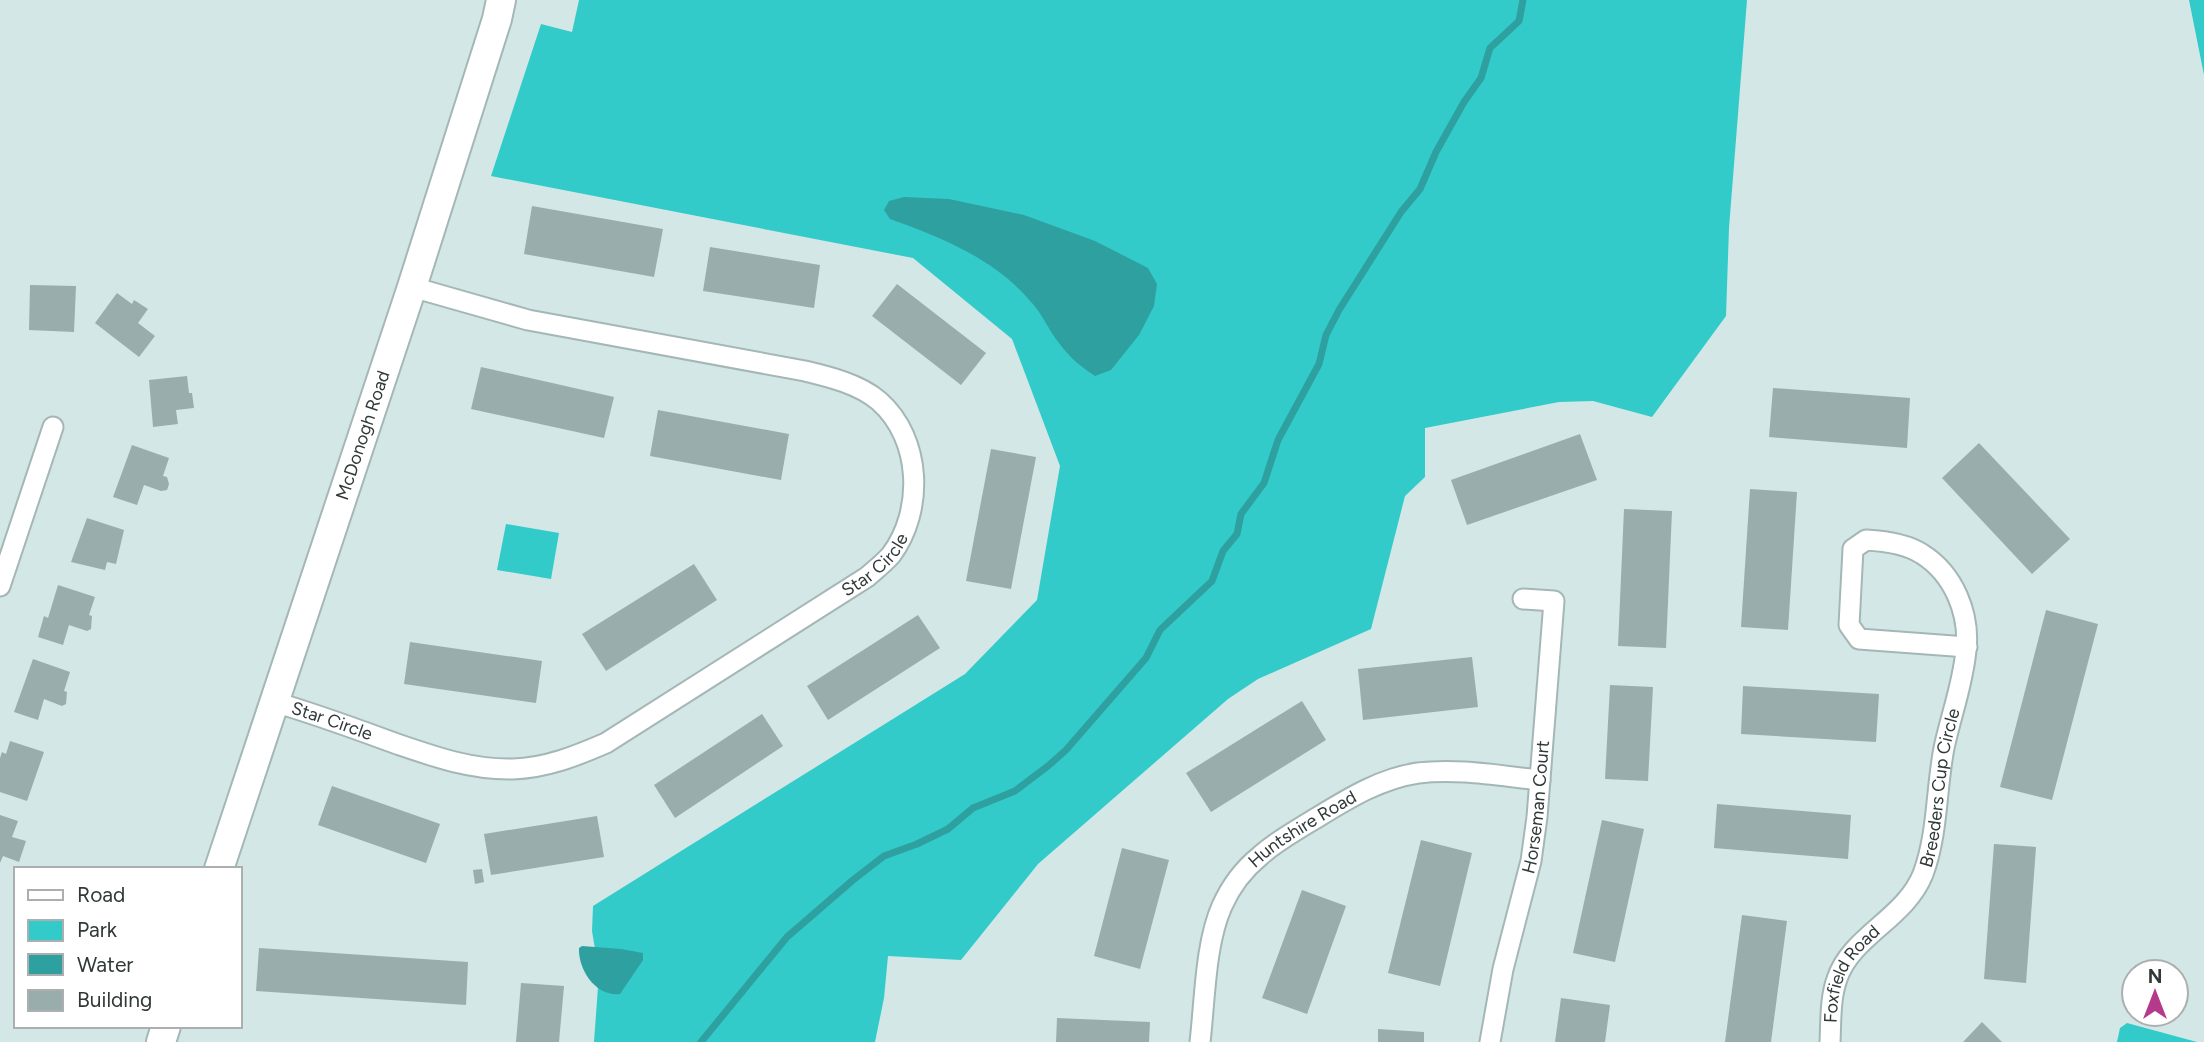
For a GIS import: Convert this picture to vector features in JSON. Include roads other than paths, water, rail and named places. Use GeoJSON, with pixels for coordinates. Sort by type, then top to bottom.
{"type":"FeatureCollection","features":[{"type":"Feature","properties":{"kind":"main road","name":"McDonogh Road"},"geometry":{"type":"LineString","coordinates":[[220,867],[412,287],[501,0]]}},
{"type":"Feature","properties":{"kind":"street","name":"Star Circle"},"geometry":{"type":"LineString","coordinates":[[274,702],[450,762],[484,768],[514,769],[545,765],[579,755],[606,743],[867,577],[890,555],[904,533],[911,513],[913,468],[907,444],[895,420],[879,401],[856,387],[805,371],[528,320],[412,287]]}},
{"type":"Feature","properties":{"kind":"street"},"geometry":{"type":"LineString","coordinates":[[0,586],[53,426]]}},
{"type":"Feature","properties":{"kind":"street","name":"Breeders Cup Circle"},"geometry":{"type":"LineString","coordinates":[[1891,918],[1911,895],[1923,874],[1932,834],[1944,748],[1967,647],[1961,602],[1940,568],[1922,553],[1901,546],[1866,541],[1853,549],[1849,625],[1859,639],[1967,647]]}},
{"type":"Feature","properties":{"kind":"street","name":"Horseman Court"},"geometry":{"type":"LineString","coordinates":[[1490,1042],[1503,969],[1531,861],[1554,601],[1523,599]]}},
{"type":"Feature","properties":{"kind":"street","name":"Huntshire Road"},"geometry":{"type":"LineString","coordinates":[[1200,1042],[1212,934],[1222,905],[1239,878],[1260,856],[1286,836],[1360,791],[1390,780],[1418,773],[1450,772],[1540,780]]}},
{"type":"Feature","properties":{"kind":"street","name":"Foxfield Road"},"geometry":{"type":"LineString","coordinates":[[1830,1042],[1837,979],[1850,954],[1891,918]]}},
{"type":"Feature","properties":{"kind":"water"},"geometry":{"type":"Polygon","coordinates":[[[904,197],[949,199],[1024,215],[1095,241],[1148,268],[1157,284],[1154,306],[1139,335],[1111,370],[1095,376],[1067,353],[1036,308],[1002,274],[948,242],[890,219],[884,210],[889,201],[904,197]]]}},
{"type":"Feature","properties":{"kind":"water"},"geometry":{"type":"Polygon","coordinates":[[[582,946],[643,953],[643,960],[620,994],[611,994],[596,987],[585,973],[579,956],[579,948],[582,946]]]}},
{"type":"Feature","properties":{"kind":"waterway"},"geometry":{"type":"LineString","coordinates":[[701,1042],[787,937],[853,880],[884,856],[948,829],[973,808],[1015,791],[1066,750],[1146,658],[1160,630],[1212,581],[1223,551],[1237,534],[1241,514],[1264,483],[1278,440],[1319,364],[1326,335],[1339,310],[1401,212],[1420,189],[1436,152],[1481,78],[1490,48],[1519,21],[1523,0]]}}]}
